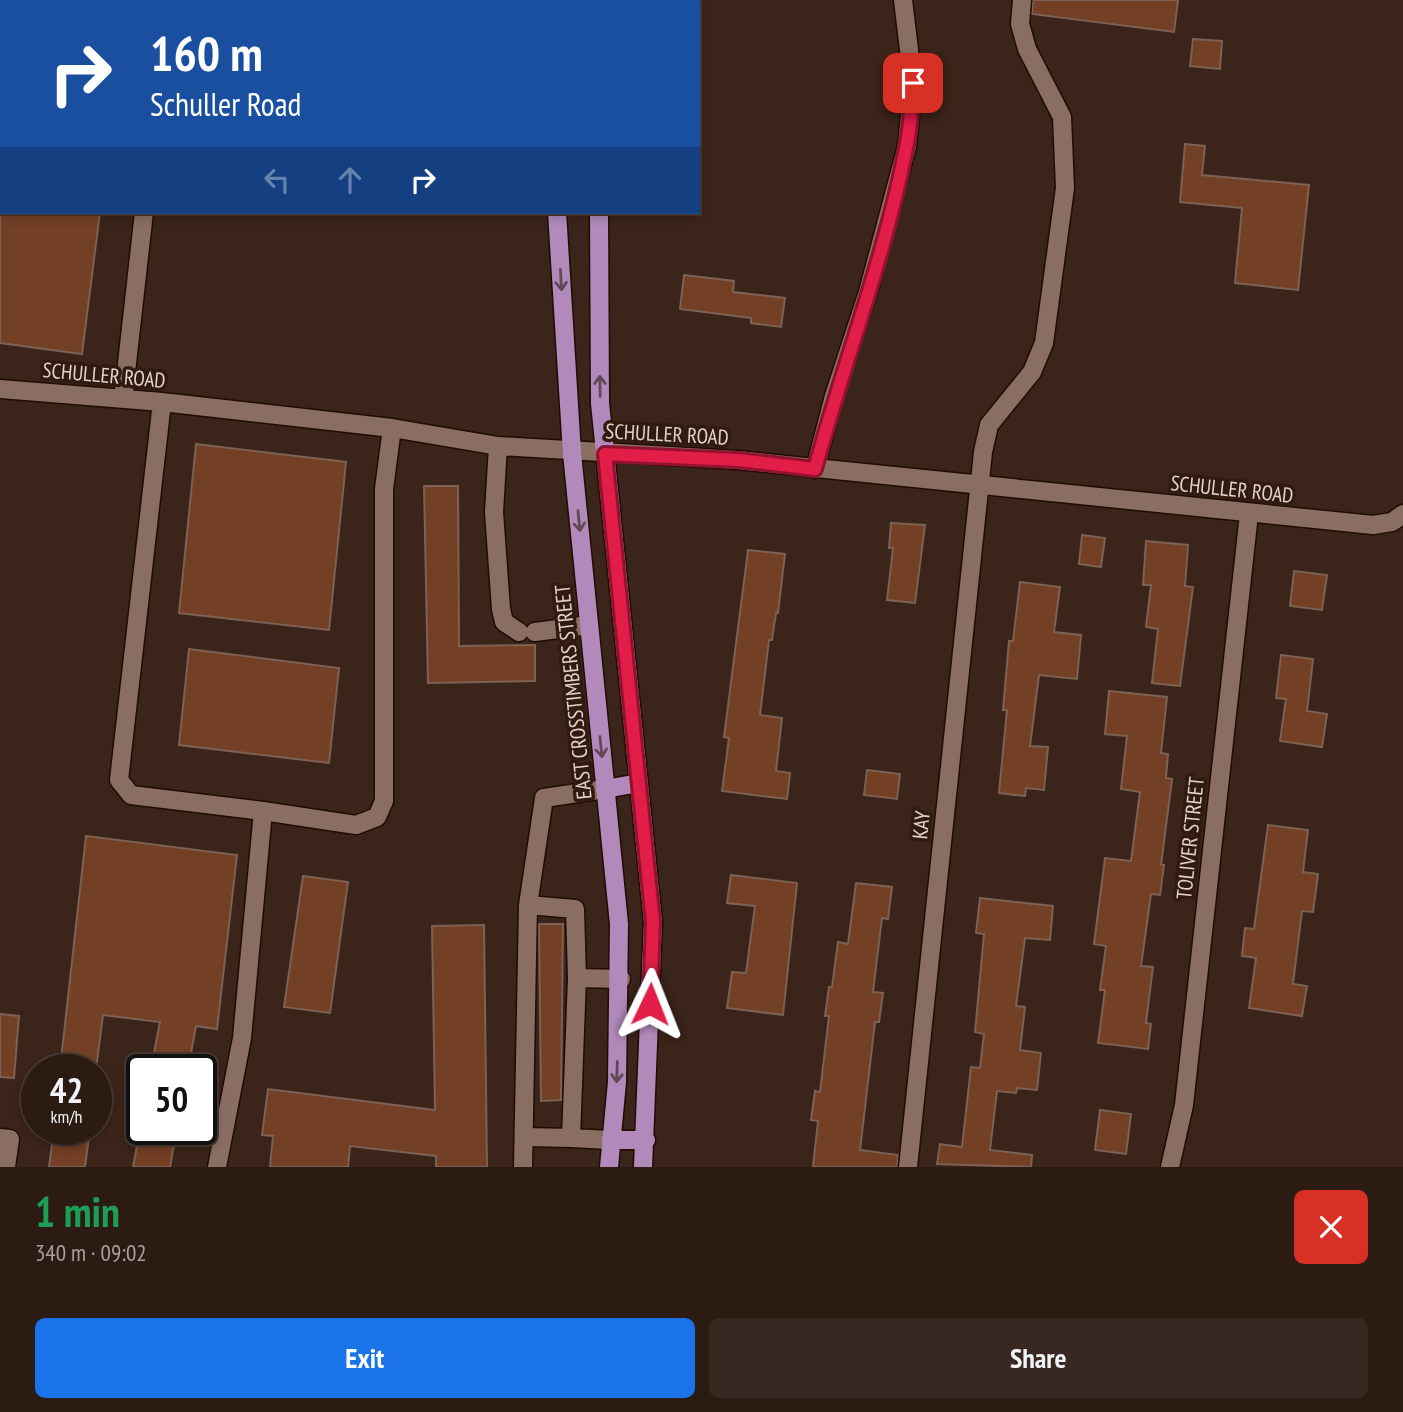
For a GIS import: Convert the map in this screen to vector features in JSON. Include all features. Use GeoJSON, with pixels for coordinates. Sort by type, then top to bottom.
{"type":"FeatureCollection","features":[{"type":"Feature","properties":{"kind":"main road","name":"EAST CROSSTIMBERS STREET"},"geometry":{"type":"LineString","coordinates":[[557,214],[572,453],[619,924],[621,979],[608,1167]]}},
{"type":"Feature","properties":{"kind":"main road"},"geometry":{"type":"LineString","coordinates":[[599,214],[600,390],[653,922],[643,1167]]}},
{"type":"Feature","properties":{"kind":"main road"},"geometry":{"type":"LineString","coordinates":[[605,789],[639,783]]}},
{"type":"Feature","properties":{"kind":"main road"},"geometry":{"type":"LineString","coordinates":[[611,1140],[646,1140]]}},
{"type":"Feature","properties":{"kind":"street"},"geometry":{"type":"LineString","coordinates":[[815,469],[834,396],[868,292],[907,146],[913,83],[903,0]]}},
{"type":"Feature","properties":{"kind":"street","name":"KAY"},"geometry":{"type":"LineString","coordinates":[[908,1167],[979,487],[989,425],[1032,372],[1044,343],[1065,188],[1062,117],[1027,49],[1020,24],[1022,0]]}},
{"type":"Feature","properties":{"kind":"street"},"geometry":{"type":"LineString","coordinates":[[122,399],[144,214]]}},
{"type":"Feature","properties":{"kind":"street","name":"SCHULLER ROAD"},"geometry":{"type":"LineString","coordinates":[[0,388],[162,402],[392,428],[498,446],[572,453],[738,460],[979,487],[1373,525],[1392,522],[1403,513]]}},
{"type":"Feature","properties":{"kind":"street"},"geometry":{"type":"LineString","coordinates":[[162,402],[119,780],[131,795],[356,825],[377,817],[384,801],[384,489],[392,428]]}},
{"type":"Feature","properties":{"kind":"street"},"geometry":{"type":"LineString","coordinates":[[498,446],[494,512],[504,622],[527,632],[589,625]]}},
{"type":"Feature","properties":{"kind":"street","name":"TOLIVER STREET"},"geometry":{"type":"LineString","coordinates":[[1170,1167],[1184,1105],[1249,513]]}},
{"type":"Feature","properties":{"kind":"street"},"geometry":{"type":"LineString","coordinates":[[523,1167],[528,905],[544,798],[605,789]]}},
{"type":"Feature","properties":{"kind":"street"},"geometry":{"type":"LineString","coordinates":[[216,1167],[243,1038],[263,811]]}},
{"type":"Feature","properties":{"kind":"street"},"geometry":{"type":"LineString","coordinates":[[528,905],[575,909],[578,978],[571,1138]]}},
{"type":"Feature","properties":{"kind":"street"},"geometry":{"type":"LineString","coordinates":[[578,978],[621,979]]}},
{"type":"Feature","properties":{"kind":"street"},"geometry":{"type":"LineString","coordinates":[[524,1136],[611,1140]]}},
{"type":"Feature","properties":{"kind":"street"},"geometry":{"type":"LineString","coordinates":[[0,1138],[10,1139],[6,1167]]}},
{"type":"Feature","properties":{"kind":"building"},"geometry":{"type":"Polygon","coordinates":[[[1033,0],[1178,0],[1174,32],[1032,14],[1033,0]]]}},
{"type":"Feature","properties":{"kind":"building"},"geometry":{"type":"Polygon","coordinates":[[[1193,39],[1222,41],[1220,69],[1190,66],[1193,39]]]}},
{"type":"Feature","properties":{"kind":"building"},"geometry":{"type":"Polygon","coordinates":[[[1185,144],[1205,146],[1202,175],[1309,185],[1298,290],[1235,283],[1242,208],[1180,202],[1185,144]]]}},
{"type":"Feature","properties":{"kind":"building"},"geometry":{"type":"Polygon","coordinates":[[[0,214],[100,214],[82,354],[0,343],[0,214]]]}},
{"type":"Feature","properties":{"kind":"building"},"geometry":{"type":"Polygon","coordinates":[[[684,275],[734,281],[733,292],[785,298],[781,327],[751,323],[751,318],[680,309],[684,275]]]}},
{"type":"Feature","properties":{"kind":"building"},"geometry":{"type":"Polygon","coordinates":[[[196,444],[346,462],[329,630],[179,613],[196,444]]]}},
{"type":"Feature","properties":{"kind":"building"},"geometry":{"type":"Polygon","coordinates":[[[424,486],[458,486],[459,646],[535,645],[535,681],[428,683],[424,486]]]}},
{"type":"Feature","properties":{"kind":"building"},"geometry":{"type":"Polygon","coordinates":[[[891,523],[925,525],[915,603],[887,600],[893,548],[889,548],[891,523]]]}},
{"type":"Feature","properties":{"kind":"building"},"geometry":{"type":"Polygon","coordinates":[[[1082,535],[1105,538],[1101,567],[1079,564],[1082,535]]]}},
{"type":"Feature","properties":{"kind":"building"},"geometry":{"type":"Polygon","coordinates":[[[1146,541],[1188,545],[1185,586],[1193,587],[1180,686],[1152,683],[1158,629],[1146,627],[1151,585],[1143,585],[1146,541]]]}},
{"type":"Feature","properties":{"kind":"building"},"geometry":{"type":"Polygon","coordinates":[[[748,550],[785,554],[778,613],[772,640],[769,640],[760,715],[782,718],[776,771],[790,773],[787,799],[722,791],[729,738],[724,737],[748,550]]]}},
{"type":"Feature","properties":{"kind":"building"},"geometry":{"type":"Polygon","coordinates":[[[1294,571],[1327,575],[1322,610],[1290,606],[1294,571]]]}},
{"type":"Feature","properties":{"kind":"building"},"geometry":{"type":"Polygon","coordinates":[[[1020,582],[1060,587],[1054,632],[1081,635],[1077,679],[1039,675],[1030,746],[1048,747],[1044,790],[1026,788],[1025,796],[999,793],[1007,710],[1003,710],[1009,641],[1013,641],[1020,582]]]}},
{"type":"Feature","properties":{"kind":"building"},"geometry":{"type":"Polygon","coordinates":[[[189,649],[339,668],[329,763],[179,745],[189,649]]]}},
{"type":"Feature","properties":{"kind":"building"},"geometry":{"type":"Polygon","coordinates":[[[1281,655],[1313,659],[1307,711],[1327,714],[1322,747],[1280,741],[1286,699],[1276,698],[1281,655]]]}},
{"type":"Feature","properties":{"kind":"building"},"geometry":{"type":"Polygon","coordinates":[[[1109,691],[1167,697],[1161,753],[1168,754],[1166,778],[1172,779],[1161,865],[1164,865],[1160,895],[1151,894],[1141,966],[1153,967],[1146,1023],[1151,1024],[1148,1049],[1098,1043],[1105,990],[1100,990],[1106,946],[1094,944],[1105,858],[1131,861],[1140,792],[1121,789],[1127,736],[1105,734],[1109,691]]]}},
{"type":"Feature","properties":{"kind":"building"},"geometry":{"type":"Polygon","coordinates":[[[867,770],[900,774],[897,799],[864,795],[867,770]]]}},
{"type":"Feature","properties":{"kind":"building"},"geometry":{"type":"Polygon","coordinates":[[[1268,825],[1308,830],[1303,872],[1318,874],[1313,912],[1302,911],[1293,984],[1307,986],[1302,1016],[1249,1008],[1256,958],[1242,956],[1245,928],[1254,929],[1268,825]]]}},
{"type":"Feature","properties":{"kind":"building"},"geometry":{"type":"Polygon","coordinates":[[[86,836],[237,855],[217,1029],[196,1026],[191,1054],[154,1054],[160,1022],[103,1015],[98,1054],[62,1054],[86,836]]]}},
{"type":"Feature","properties":{"kind":"building"},"geometry":{"type":"Polygon","coordinates":[[[731,875],[797,883],[783,1015],[727,1008],[732,972],[746,973],[755,906],[727,903],[731,875]]]}},
{"type":"Feature","properties":{"kind":"building"},"geometry":{"type":"Polygon","coordinates":[[[303,876],[348,882],[330,1013],[284,1007],[303,876]]]}},
{"type":"Feature","properties":{"kind":"building"},"geometry":{"type":"Polygon","coordinates":[[[856,883],[892,887],[888,919],[882,918],[873,992],[883,993],[879,1022],[875,1022],[860,1150],[898,1155],[897,1167],[813,1167],[818,1121],[811,1120],[815,1091],[820,1092],[829,1016],[825,1016],[829,987],[832,987],[838,942],[848,944],[856,883]]]}},
{"type":"Feature","properties":{"kind":"building"},"geometry":{"type":"Polygon","coordinates":[[[980,898],[1053,906],[1050,940],[1025,938],[1016,1006],[1025,1007],[1020,1050],[1041,1053],[1037,1090],[1017,1088],[1016,1093],[997,1091],[990,1150],[1032,1155],[1031,1167],[937,1164],[940,1144],[962,1147],[971,1067],[980,1068],[984,1034],[975,1032],[984,934],[976,933],[980,898]]]}},
{"type":"Feature","properties":{"kind":"building"},"geometry":{"type":"Polygon","coordinates":[[[539,924],[563,924],[561,1100],[541,1101],[539,924]]]}},
{"type":"Feature","properties":{"kind":"building"},"geometry":{"type":"Polygon","coordinates":[[[484,925],[487,1167],[436,1167],[436,1156],[350,1146],[348,1167],[270,1167],[273,1136],[262,1135],[268,1089],[435,1110],[432,926],[484,925]]]}},
{"type":"Feature","properties":{"kind":"building"},"geometry":{"type":"Polygon","coordinates":[[[0,1014],[19,1016],[14,1078],[0,1077],[0,1014]]]}},
{"type":"Feature","properties":{"kind":"building"},"geometry":{"type":"Polygon","coordinates":[[[1100,1110],[1131,1114],[1126,1154],[1095,1150],[1100,1110]]]}},
{"type":"Feature","properties":{"kind":"building"},"geometry":{"type":"Polygon","coordinates":[[[52,1145],[88,1145],[85,1167],[49,1167],[52,1145]]]}},
{"type":"Feature","properties":{"kind":"building"},"geometry":{"type":"Polygon","coordinates":[[[137,1145],[174,1145],[170,1167],[133,1167],[137,1145]]]}},
{"type":"Feature","properties":{"kind":"route"},"geometry":{"type":"LineString","coordinates":[[650,1004],[653,922],[605,454],[738,460],[815,469],[834,396],[868,292],[907,146],[913,83]]}}]}
